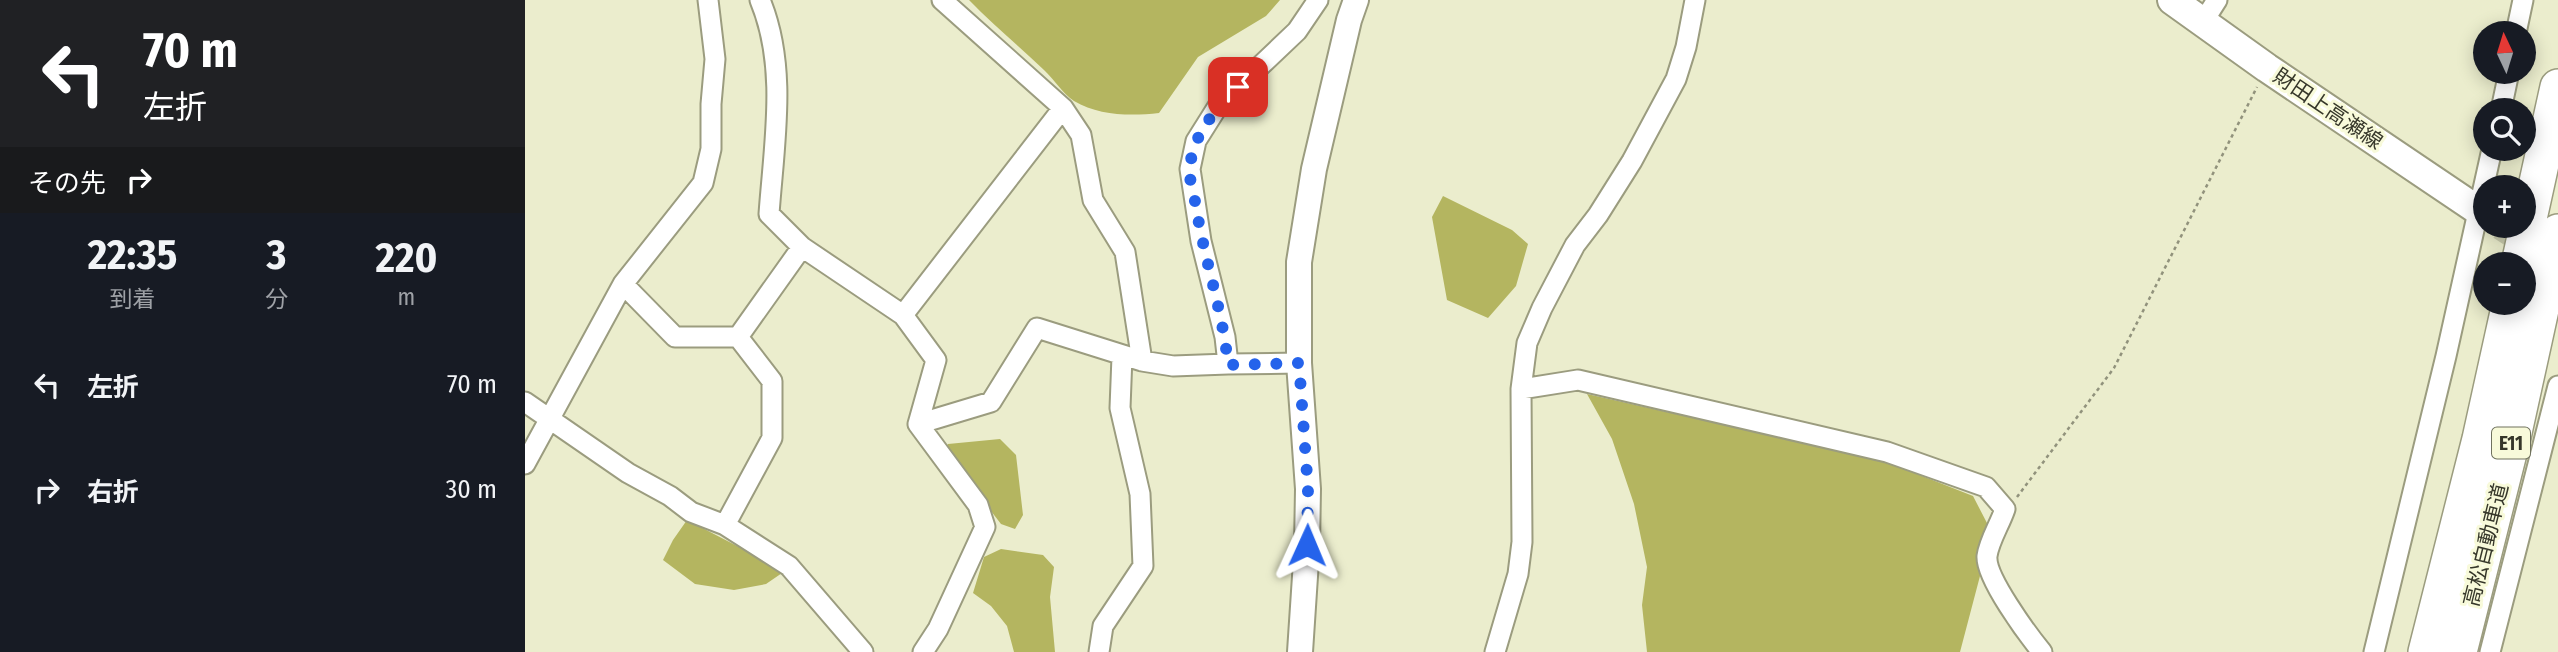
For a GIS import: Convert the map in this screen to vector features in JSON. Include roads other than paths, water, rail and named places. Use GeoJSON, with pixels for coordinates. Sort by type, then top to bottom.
{"type":"FeatureCollection","features":[{"type":"Feature","properties":{"kind":"highway"},"geometry":{"type":"LineString","coordinates":[[2522,252],[2558,87]]}},
{"type":"Feature","properties":{"kind":"highway","name":"高松自動車道"},"geometry":{"type":"LineString","coordinates":[[2459,652],[2513,437],[2558,232]]}},
{"type":"Feature","properties":{"kind":"highway","name":"高松自動車道"},"geometry":{"type":"LineString","coordinates":[[2426,652],[2480,439],[2507,315]]}},
{"type":"Feature","properties":{"kind":"main road","name":"財田上高瀬線"},"geometry":{"type":"LineString","coordinates":[[2172,0],[2210,11],[2267,68],[2473,208]]}},
{"type":"Feature","properties":{"kind":"street"},"geometry":{"type":"LineString","coordinates":[[525,464],[623,284],[703,183],[711,149],[715,59],[708,0]]}},
{"type":"Feature","properties":{"kind":"street"},"geometry":{"type":"LineString","coordinates":[[760,0],[766,15],[779,92],[768,214],[802,247],[904,315],[936,360],[918,424]]}},
{"type":"Feature","properties":{"kind":"street"},"geometry":{"type":"LineString","coordinates":[[942,0],[1063,108],[1081,135],[1093,200],[1125,252],[1142,361]]}},
{"type":"Feature","properties":{"kind":"street"},"geometry":{"type":"LineString","coordinates":[[1228,365],[1225,337],[1201,241],[1190,169],[1196,141],[1218,106],[1297,31],[1318,0]]}},
{"type":"Feature","properties":{"kind":"street"},"geometry":{"type":"LineString","coordinates":[[1300,652],[1308,489],[1299,363],[1299,262],[1314,169],[1356,0]]}},
{"type":"Feature","properties":{"kind":"street"},"geometry":{"type":"LineString","coordinates":[[1495,652],[1518,574],[1523,542],[1521,389],[1527,343],[1575,244],[1598,215],[1632,161],[1676,79],[1686,47],[1695,0]]}},
{"type":"Feature","properties":{"kind":"street"},"geometry":{"type":"LineString","coordinates":[[2519,21],[2523,0]]}},
{"type":"Feature","properties":{"kind":"street"},"geometry":{"type":"LineString","coordinates":[[904,315],[1063,108]]}},
{"type":"Feature","properties":{"kind":"street"},"geometry":{"type":"LineString","coordinates":[[2374,652],[2475,238]]}},
{"type":"Feature","properties":{"kind":"street"},"geometry":{"type":"LineString","coordinates":[[738,337],[802,247]]}},
{"type":"Feature","properties":{"kind":"street"},"geometry":{"type":"LineString","coordinates":[[623,284],[674,337],[738,337]]}},
{"type":"Feature","properties":{"kind":"street"},"geometry":{"type":"LineString","coordinates":[[918,424],[991,402],[1037,328],[1122,356],[1173,366],[1299,363]]}},
{"type":"Feature","properties":{"kind":"street"},"geometry":{"type":"LineString","coordinates":[[725,525],[772,438],[772,380],[738,337]]}},
{"type":"Feature","properties":{"kind":"street"},"geometry":{"type":"LineString","coordinates":[[1099,652],[1103,626],[1143,566],[1140,494],[1120,408],[1122,356]]}},
{"type":"Feature","properties":{"kind":"street"},"geometry":{"type":"LineString","coordinates":[[1521,389],[1578,380],[1887,452],[1986,487],[2005,509],[1987,557],[1990,574],[2042,652]]}},
{"type":"Feature","properties":{"kind":"street"},"geometry":{"type":"LineString","coordinates":[[2490,652],[2558,386]]}},
{"type":"Feature","properties":{"kind":"street"},"geometry":{"type":"LineString","coordinates":[[525,402],[628,473],[670,496],[691,512],[725,525],[789,566],[863,652]]}},
{"type":"Feature","properties":{"kind":"street"},"geometry":{"type":"LineString","coordinates":[[918,424],[978,505],[985,527],[938,629],[923,652]]}},
{"type":"Feature","properties":{"kind":"tunnel"},"geometry":{"type":"LineString","coordinates":[[2519,238],[2541,252]]}}]}
